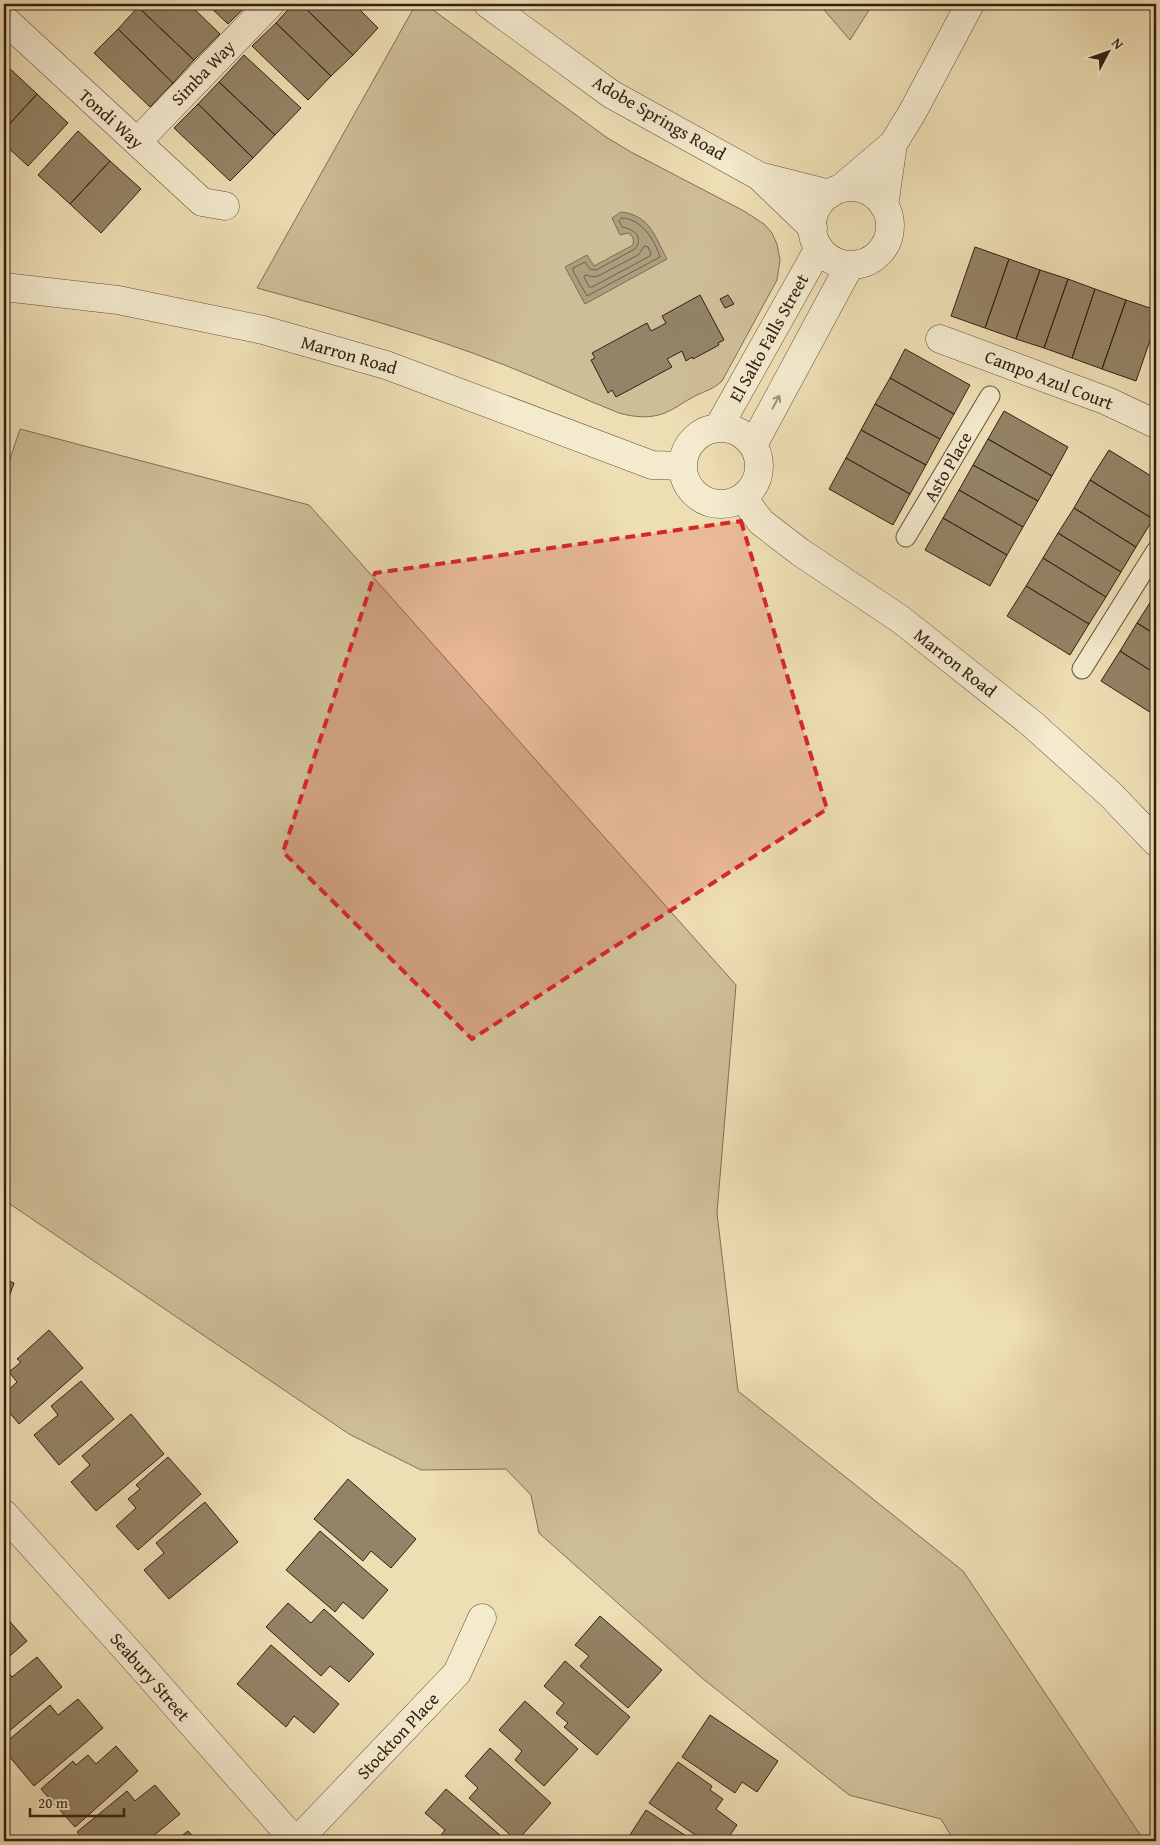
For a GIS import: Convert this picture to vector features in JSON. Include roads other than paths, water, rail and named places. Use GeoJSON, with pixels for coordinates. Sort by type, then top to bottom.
{"type":"FeatureCollection","features":[{"type":"Feature","properties":{"kind":"street"},"geometry":{"type":"LineString","coordinates":[[4,14],[14,4]]}},
{"type":"Feature","properties":{"kind":"street","name":"Simba Way"},"geometry":{"type":"LineString","coordinates":[[137,142],[270,4]]}},
{"type":"Feature","properties":{"kind":"street","name":"Adobe Springs Road"},"geometry":{"type":"LineString","coordinates":[[488,4],[611,94],[759,176],[835,191]]}},
{"type":"Feature","properties":{"kind":"street"},"geometry":{"type":"LineString","coordinates":[[835,191],[851,187],[862,189],[872,193],[884,206],[890,221],[890,232],[886,243],[872,260],[862,264],[850,265],[832,260],[816,238],[816,209],[822,200],[893,144],[970,4]]}},
{"type":"Feature","properties":{"kind":"street","name":"Tondi Way"},"geometry":{"type":"LineString","coordinates":[[4,19],[202,202],[225,206]]}},
{"type":"Feature","properties":{"kind":"street"},"geometry":{"type":"LineString","coordinates":[[884,206],[893,144]]}},
{"type":"Feature","properties":{"kind":"street","name":"Adobe Springs Road"},"geometry":{"type":"LineString","coordinates":[[759,176],[816,238]]}},
{"type":"Feature","properties":{"kind":"street","name":"El Salto Falls Street"},"geometry":{"type":"LineString","coordinates":[[718,428],[816,238]]}},
{"type":"Feature","properties":{"kind":"street","name":"El Salto Falls Street"},"geometry":{"type":"LineString","coordinates":[[753,445],[850,265]]}},
{"type":"Feature","properties":{"kind":"street","name":"Marron Road"},"geometry":{"type":"LineString","coordinates":[[4,287],[118,300],[263,330],[386,365],[652,465],[682,466]]}},
{"type":"Feature","properties":{"kind":"street","name":"Campo Azul Court"},"geometry":{"type":"LineString","coordinates":[[940,339],[999,379],[1107,401],[1156,424]]}},
{"type":"Feature","properties":{"kind":"street"},"geometry":{"type":"LineString","coordinates":[[718,428],[731,429],[753,445],[758,456],[757,480],[743,498],[731,504],[708,503],[697,497],[688,488],[682,466],[686,449],[694,438],[705,431],[718,428]]}},
{"type":"Feature","properties":{"kind":"street","name":"Marron Road"},"geometry":{"type":"LineString","coordinates":[[743,498],[761,522],[800,552],[900,619],[1030,723],[1111,795],[1156,842]]}},
{"type":"Feature","properties":{"kind":"street","name":"Seabury Street"},"geometry":{"type":"LineString","coordinates":[[4,1514],[296,1841]]}},
{"type":"Feature","properties":{"kind":"street","name":"Stockton Place"},"geometry":{"type":"LineString","coordinates":[[296,1841],[457,1673],[482,1618]]}},
{"type":"Feature","properties":{"kind":"lane","name":"Asto Place"},"geometry":{"type":"LineString","coordinates":[[906,537],[999,379]]}},
{"type":"Feature","properties":{"kind":"lane"},"geometry":{"type":"LineString","coordinates":[[1082,669],[1156,551]]}},
{"type":"Feature","properties":{"kind":"water"},"geometry":{"type":"Polygon","coordinates":[[[621,212],[631,214],[645,222],[655,235],[667,259],[585,304],[565,267],[587,255],[594,266],[633,245],[633,239],[628,233],[620,235],[612,218],[621,212]]]}}]}
